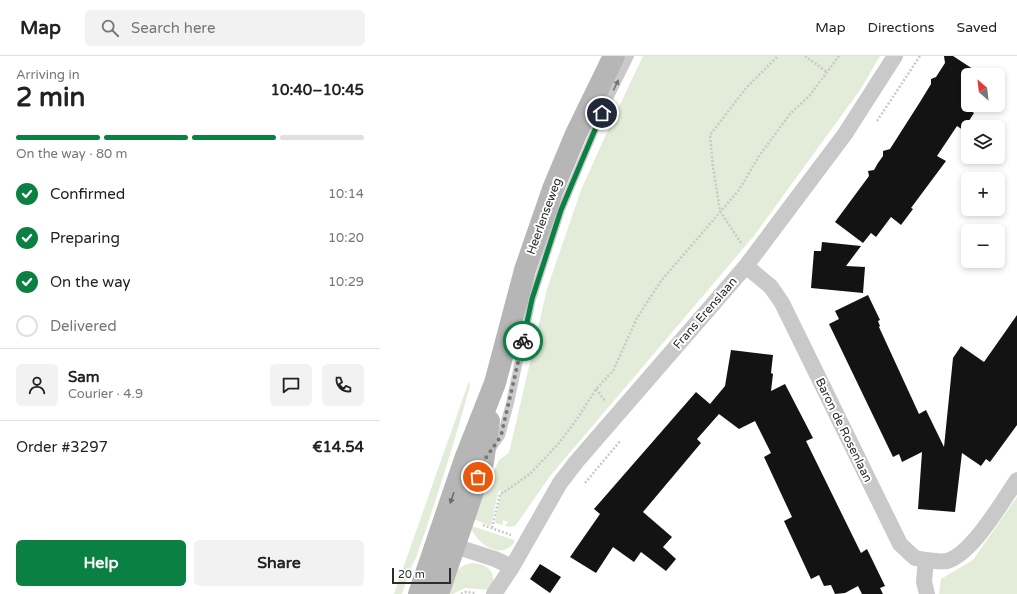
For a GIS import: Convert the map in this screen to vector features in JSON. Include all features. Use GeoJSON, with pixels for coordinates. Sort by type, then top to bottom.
{"type":"FeatureCollection","features":[{"type":"Feature","properties":{"kind":"main road","name":"Heerlenseweg"},"geometry":{"type":"LineString","coordinates":[[419,594],[446,544],[464,520],[483,462],[495,383],[525,270],[553,189],[576,134],[614,56]]}},
{"type":"Feature","properties":{"kind":"main road","name":"Heerlenseweg"},"geometry":{"type":"LineString","coordinates":[[438,594],[446,544],[465,459],[495,383]]}},
{"type":"Feature","properties":{"kind":"street","name":"Frans Erenslaan"},"geometry":{"type":"LineString","coordinates":[[487,594],[512,567],[560,483],[577,461],[749,262],[845,134],[895,56]]}},
{"type":"Feature","properties":{"kind":"street","name":"Baron de Rosenlaan"},"geometry":{"type":"LineString","coordinates":[[749,262],[771,287],[782,303],[900,544],[915,558],[926,560]]}},
{"type":"Feature","properties":{"kind":"street"},"geometry":{"type":"LineString","coordinates":[[927,594],[924,582],[926,560],[947,561],[958,556],[970,546],[1017,480]]}},
{"type":"Feature","properties":{"kind":"street"},"geometry":{"type":"LineString","coordinates":[[446,544],[495,559],[512,567]]}},
{"type":"Feature","properties":{"kind":"lane","name":"Heerlenseweg"},"geometry":{"type":"LineString","coordinates":[[483,462],[501,436],[510,403],[532,299],[561,210],[602,113],[630,56]]}},
{"type":"Feature","properties":{"kind":"path"},"geometry":{"type":"LineString","coordinates":[[749,262],[739,240],[720,211],[710,135],[746,88],[778,56]]}},
{"type":"Feature","properties":{"kind":"path"},"geometry":{"type":"LineString","coordinates":[[805,56],[827,72]]}},
{"type":"Feature","properties":{"kind":"path"},"geometry":{"type":"LineString","coordinates":[[492,528],[500,494],[530,474],[559,443],[577,419],[596,389],[613,371],[636,318],[661,281],[739,190],[759,156],[790,114],[810,95],[839,56]]}},
{"type":"Feature","properties":{"kind":"path"},"geometry":{"type":"LineString","coordinates":[[464,520],[513,536],[525,544]]}},
{"type":"Feature","properties":{"kind":"path"},"geometry":{"type":"LineString","coordinates":[[462,594],[466,592],[487,594]]}},
{"type":"Feature","properties":{"kind":"green space"},"geometry":{"type":"Polygon","coordinates":[[[643,56],[880,56],[860,90],[753,237],[550,476],[516,525],[511,527],[505,526],[508,522],[503,520],[503,525],[495,523],[501,490],[498,492],[491,526],[472,518],[499,460],[509,453],[547,289],[581,190],[643,56]]]}},
{"type":"Feature","properties":{"kind":"green space"},"geometry":{"type":"Polygon","coordinates":[[[469,381],[470,386],[458,429],[416,558],[402,594],[394,594],[469,381]]]}},
{"type":"Feature","properties":{"kind":"green space"},"geometry":{"type":"Polygon","coordinates":[[[1017,497],[1017,594],[939,594],[941,579],[973,560],[1017,497]]]}},
{"type":"Feature","properties":{"kind":"green space"},"geometry":{"type":"Polygon","coordinates":[[[472,526],[514,540],[514,543],[508,548],[502,550],[490,548],[478,539],[471,528],[472,526]]]}},
{"type":"Feature","properties":{"kind":"green space"},"geometry":{"type":"Polygon","coordinates":[[[473,563],[484,565],[491,571],[493,575],[493,584],[491,590],[465,588],[453,594],[445,594],[458,570],[467,564],[473,563]]]}},
{"type":"Feature","properties":{"kind":"building"},"geometry":{"type":"Polygon","coordinates":[[[944,56],[953,56],[971,68],[961,68],[961,112],[974,113],[969,120],[961,120],[961,129],[957,126],[937,156],[946,161],[911,208],[913,209],[901,225],[891,217],[876,237],[871,233],[863,243],[835,222],[869,176],[868,171],[874,170],[883,156],[883,151],[890,149],[931,84],[931,79],[936,77],[945,63],[944,56]]]}},
{"type":"Feature","properties":{"kind":"building"},"geometry":{"type":"Polygon","coordinates":[[[822,242],[861,246],[846,266],[865,267],[863,293],[811,288],[814,251],[821,251],[822,242]]]}},
{"type":"Feature","properties":{"kind":"building"},"geometry":{"type":"Polygon","coordinates":[[[868,295],[880,320],[878,321],[879,327],[919,414],[926,410],[944,447],[953,358],[961,346],[984,362],[1017,315],[1017,425],[990,462],[986,459],[981,466],[962,453],[955,512],[918,509],[922,452],[902,462],[899,454],[893,457],[829,324],[839,319],[835,311],[868,295]]]}},
{"type":"Feature","properties":{"kind":"building"},"geometry":{"type":"Polygon","coordinates":[[[731,350],[773,355],[771,391],[785,384],[813,438],[806,441],[861,553],[867,549],[885,586],[880,588],[883,594],[862,594],[858,586],[845,593],[835,594],[831,585],[824,586],[819,575],[811,579],[784,521],[792,517],[764,457],[771,453],[755,421],[739,429],[719,414],[697,439],[701,443],[643,512],[672,537],[663,547],[676,559],[666,571],[641,552],[634,562],[613,547],[596,573],[570,557],[600,514],[594,509],[696,392],[710,404],[725,386],[731,350]]]}},
{"type":"Feature","properties":{"kind":"building"},"geometry":{"type":"Polygon","coordinates":[[[540,564],[561,577],[550,593],[530,579],[540,564]]]}},
{"type":"Feature","properties":{"kind":"way so far"},"geometry":{"type":"LineString","coordinates":[[478,477],[483,462],[501,436],[510,403],[523,341]]}},
{"type":"Feature","properties":{"kind":"route"},"geometry":{"type":"LineString","coordinates":[[523,341],[532,299],[561,210],[602,113]]}}]}
